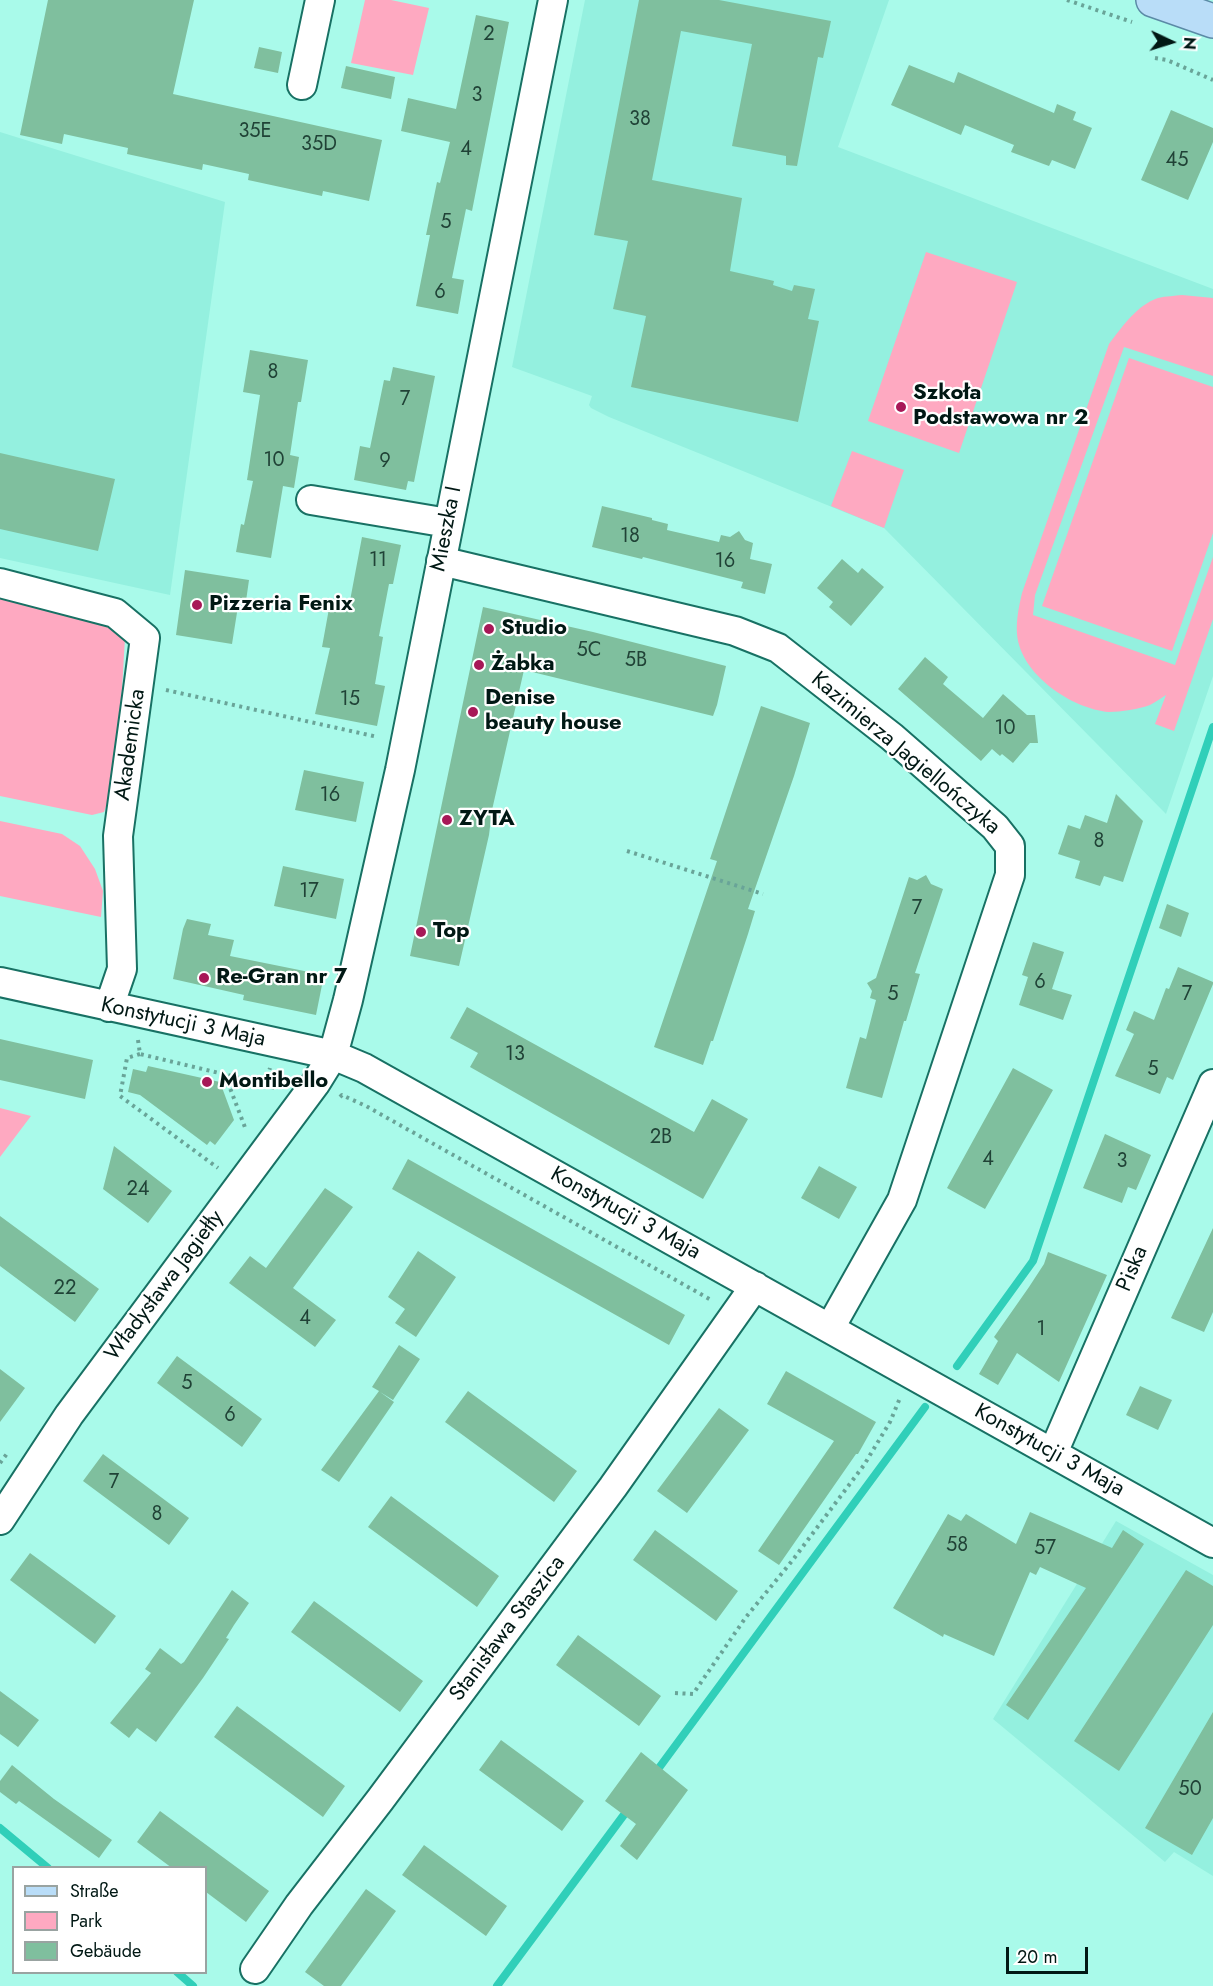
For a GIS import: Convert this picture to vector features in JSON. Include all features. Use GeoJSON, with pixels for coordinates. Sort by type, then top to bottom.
{"type":"FeatureCollection","features":[{"type":"Feature","properties":{"kind":"main road"},"geometry":{"type":"LineString","coordinates":[[1153,0],[1213,21]]}},
{"type":"Feature","properties":{"kind":"street"},"geometry":{"type":"LineString","coordinates":[[302,85],[320,0]]}},
{"type":"Feature","properties":{"kind":"street","name":"Mieszka I"},"geometry":{"type":"LineString","coordinates":[[333,1055],[348,1000],[392,740],[441,561],[553,0]]}},
{"type":"Feature","properties":{"kind":"street"},"geometry":{"type":"LineString","coordinates":[[312,500],[448,523]]}},
{"type":"Feature","properties":{"kind":"street","name":"Kazimierza Jagiellończyka"},"geometry":{"type":"LineString","coordinates":[[441,561],[735,631],[778,648],[892,737],[995,827],[1010,846],[1010,875],[902,1200],[830,1328]]}},
{"type":"Feature","properties":{"kind":"street","name":"Akademicka"},"geometry":{"type":"LineString","coordinates":[[0,583],[115,613],[145,638],[118,836],[122,969],[109,1007]]}},
{"type":"Feature","properties":{"kind":"street","name":"Konstytucji 3 Maja"},"geometry":{"type":"LineString","coordinates":[[0,982],[333,1055],[384,1079],[1213,1543]]}},
{"type":"Feature","properties":{"kind":"street","name":"Władysława Jagiełły"},"geometry":{"type":"LineString","coordinates":[[0,1520],[69,1415],[301,1102],[333,1055]]}},
{"type":"Feature","properties":{"kind":"street","name":"Piska"},"geometry":{"type":"LineString","coordinates":[[1053,1454],[1213,1084]]}},
{"type":"Feature","properties":{"kind":"street","name":"Stanisława Staszica"},"geometry":{"type":"LineString","coordinates":[[255,1968],[299,1905],[614,1487],[755,1286]]}},
{"type":"Feature","properties":{"kind":"path"},"geometry":{"type":"LineString","coordinates":[[1155,58],[1167,60],[1213,80]]}},
{"type":"Feature","properties":{"kind":"path"},"geometry":{"type":"LineString","coordinates":[[139,684],[392,740]]}},
{"type":"Feature","properties":{"kind":"path"},"geometry":{"type":"LineString","coordinates":[[376,748],[392,740]]}},
{"type":"Feature","properties":{"kind":"path"},"geometry":{"type":"LineString","coordinates":[[627,851],[763,894]]}},
{"type":"Feature","properties":{"kind":"path"},"geometry":{"type":"LineString","coordinates":[[137,1037],[140,1054]]}},
{"type":"Feature","properties":{"kind":"path"},"geometry":{"type":"LineString","coordinates":[[226,1160],[219,1169],[120,1096],[127,1058],[140,1054],[265,1084],[278,1090],[272,1098]]}},
{"type":"Feature","properties":{"kind":"path"},"geometry":{"type":"LineString","coordinates":[[225,1074],[246,1131],[253,1123]]}},
{"type":"Feature","properties":{"kind":"path"},"geometry":{"type":"LineString","coordinates":[[301,1102],[321,1115],[342,1095],[352,1098],[735,1314]]}},
{"type":"Feature","properties":{"kind":"path"},"geometry":{"type":"LineString","coordinates":[[675,1693],[693,1694],[746,1617],[792,1561],[864,1465],[890,1422],[904,1390]]}},
{"type":"Feature","properties":{"kind":"shaded area","name":"Szkoła Podstawowa nr 2"},"geometry":{"type":"Polygon","coordinates":[[[585,0],[889,0],[838,147],[1213,289],[1213,676],[1166,814],[884,528],[609,417],[591,408],[589,405],[592,396],[512,367],[585,0]]]}},
{"type":"Feature","properties":{"kind":"shaded area"},"geometry":{"type":"Polygon","coordinates":[[[0,132],[225,202],[170,595],[0,558],[0,132]]]}},
{"type":"Feature","properties":{"kind":"shaded area"},"geometry":{"type":"Polygon","coordinates":[[[1116,1521],[1213,1575],[1213,1876],[1174,1852],[1165,1862],[993,1719],[1116,1521]]]}},
{"type":"Feature","properties":{"kind":"green space"},"geometry":{"type":"Polygon","coordinates":[[[365,0],[391,0],[429,8],[413,75],[351,63],[365,0]]]}},
{"type":"Feature","properties":{"kind":"green space"},"geometry":{"type":"Polygon","coordinates":[[[926,252],[1017,282],[959,453],[868,421],[926,252]]]}},
{"type":"Feature","properties":{"kind":"green space"},"geometry":{"type":"Polygon","coordinates":[[[1182,295],[1213,298],[1213,376],[1124,347],[1035,595],[1033,615],[1175,665],[1213,557],[1213,619],[1174,731],[1155,724],[1166,695],[1146,706],[1109,712],[1079,704],[1064,697],[1050,687],[1027,663],[1020,649],[1017,629],[1022,593],[1109,344],[1130,317],[1150,301],[1182,295]]]}},
{"type":"Feature","properties":{"kind":"green space"},"geometry":{"type":"Polygon","coordinates":[[[1129,358],[1213,387],[1213,533],[1172,651],[1042,606],[1129,358]]]}},
{"type":"Feature","properties":{"kind":"green space"},"geometry":{"type":"Polygon","coordinates":[[[852,451],[904,470],[884,528],[831,506],[852,451]]]}},
{"type":"Feature","properties":{"kind":"green space"},"geometry":{"type":"Polygon","coordinates":[[[0,598],[110,623],[125,638],[122,689],[110,795],[104,812],[92,815],[0,796],[0,598]]]}},
{"type":"Feature","properties":{"kind":"green space"},"geometry":{"type":"Polygon","coordinates":[[[0,821],[62,834],[80,846],[95,869],[103,891],[101,917],[0,896],[0,821]]]}},
{"type":"Feature","properties":{"kind":"green space"},"geometry":{"type":"Polygon","coordinates":[[[0,1108],[31,1116],[0,1157],[0,1108]]]}},
{"type":"Feature","properties":{"kind":"building"},"geometry":{"type":"Polygon","coordinates":[[[48,0],[194,0],[173,94],[382,140],[369,201],[323,191],[322,196],[248,180],[249,174],[203,164],[202,170],[127,154],[128,148],[64,134],[62,144],[20,135],[48,0]]]}},
{"type":"Feature","properties":{"kind":"building"},"geometry":{"type":"Polygon","coordinates":[[[639,0],[719,0],[831,21],[823,58],[818,57],[797,166],[786,165],[786,156],[732,146],[752,44],[681,31],[652,180],[742,198],[730,271],[774,281],[773,285],[792,291],[794,285],[815,289],[808,319],[819,321],[798,422],[631,387],[646,316],[613,309],[628,241],[594,235],[639,0]]]}},
{"type":"Feature","properties":{"kind":"building"},"geometry":{"type":"Polygon","coordinates":[[[476,15],[509,22],[472,211],[466,209],[452,278],[464,280],[458,314],[416,306],[430,235],[426,235],[437,182],[440,183],[450,142],[401,131],[408,98],[456,109],[476,15]]]}},
{"type":"Feature","properties":{"kind":"building"},"geometry":{"type":"Polygon","coordinates":[[[259,47],[282,52],[278,73],[254,68],[259,47]]]}},
{"type":"Feature","properties":{"kind":"building"},"geometry":{"type":"Polygon","coordinates":[[[909,65],[954,83],[958,72],[1054,113],[1057,104],[1076,112],[1073,120],[1092,128],[1075,169],[1052,160],[1049,166],[1011,152],[1014,145],[965,125],[961,135],[891,105],[909,65]]]}},
{"type":"Feature","properties":{"kind":"building"},"geometry":{"type":"Polygon","coordinates":[[[346,66],[395,77],[391,99],[341,88],[346,66]]]}},
{"type":"Feature","properties":{"kind":"building"},"geometry":{"type":"Polygon","coordinates":[[[1171,110],[1213,128],[1213,142],[1188,200],[1141,180],[1171,110]]]}},
{"type":"Feature","properties":{"kind":"building"},"geometry":{"type":"Polygon","coordinates":[[[250,350],[308,360],[301,402],[298,402],[290,455],[299,457],[294,488],[283,486],[271,558],[236,552],[253,481],[247,480],[260,395],[243,392],[250,350]]]}},
{"type":"Feature","properties":{"kind":"building"},"geometry":{"type":"Polygon","coordinates":[[[393,367],[435,376],[414,482],[408,481],[406,490],[354,480],[360,446],[370,448],[384,380],[390,381],[393,367]]]}},
{"type":"Feature","properties":{"kind":"building"},"geometry":{"type":"Polygon","coordinates":[[[0,453],[115,479],[98,551],[0,529],[0,453]]]}},
{"type":"Feature","properties":{"kind":"building"},"geometry":{"type":"Polygon","coordinates":[[[602,506],[652,518],[652,520],[668,524],[667,530],[719,542],[721,535],[730,537],[739,531],[745,540],[753,543],[750,559],[772,564],[765,594],[741,588],[743,582],[592,547],[602,506]]]}},
{"type":"Feature","properties":{"kind":"building"},"geometry":{"type":"Polygon","coordinates":[[[362,537],[401,545],[393,584],[389,584],[379,636],[383,637],[375,684],[385,686],[377,726],[315,714],[330,648],[322,647],[330,603],[349,606],[362,537]]]}},
{"type":"Feature","properties":{"kind":"building"},"geometry":{"type":"Polygon","coordinates":[[[842,559],[858,573],[862,568],[884,587],[851,626],[829,607],[833,602],[817,588],[842,559]]]}},
{"type":"Feature","properties":{"kind":"building"},"geometry":{"type":"Polygon","coordinates":[[[185,570],[249,580],[246,601],[239,600],[232,644],[176,635],[185,570]]]}},
{"type":"Feature","properties":{"kind":"building"},"geometry":{"type":"Polygon","coordinates":[[[483,607],[726,666],[713,716],[524,670],[459,966],[410,956],[483,607]]]}},
{"type":"Feature","properties":{"kind":"building"},"geometry":{"type":"Polygon","coordinates":[[[925,657],[948,677],[943,684],[983,718],[1003,694],[1027,715],[1035,715],[1038,743],[1030,743],[1013,763],[992,749],[981,761],[898,689],[925,657]]]}},
{"type":"Feature","properties":{"kind":"building"},"geometry":{"type":"Polygon","coordinates":[[[761,706],[810,723],[748,909],[755,911],[748,934],[703,1065],[654,1047],[717,861],[710,859],[761,706]]]}},
{"type":"Feature","properties":{"kind":"building"},"geometry":{"type":"Polygon","coordinates":[[[304,770],[364,782],[356,822],[295,810],[304,770]]]}},
{"type":"Feature","properties":{"kind":"building"},"geometry":{"type":"Polygon","coordinates":[[[1116,794],[1143,821],[1123,882],[1104,876],[1100,886],[1075,878],[1080,861],[1058,854],[1068,825],[1080,829],[1085,815],[1107,823],[1116,794]]]}},
{"type":"Feature","properties":{"kind":"building"},"geometry":{"type":"Polygon","coordinates":[[[283,866],[344,879],[336,919],[274,906],[283,866]]]}},
{"type":"Feature","properties":{"kind":"building"},"geometry":{"type":"Polygon","coordinates":[[[926,875],[931,884],[943,889],[915,973],[920,974],[882,1098],[846,1088],[860,1037],[866,1039],[876,1000],[870,998],[872,991],[867,983],[876,978],[909,877],[917,880],[926,875]]]}},
{"type":"Feature","properties":{"kind":"building"},"geometry":{"type":"Polygon","coordinates":[[[1167,904],[1189,913],[1181,937],[1159,928],[1167,904]]]}},
{"type":"Feature","properties":{"kind":"building"},"geometry":{"type":"Polygon","coordinates":[[[187,919],[211,924],[208,935],[234,940],[230,956],[324,975],[316,1015],[243,1000],[244,995],[173,979],[187,919]]]}},
{"type":"Feature","properties":{"kind":"building"},"geometry":{"type":"Polygon","coordinates":[[[1033,942],[1064,952],[1052,989],[1072,995],[1063,1020],[1019,1005],[1028,977],[1022,975],[1033,942]]]}},
{"type":"Feature","properties":{"kind":"building"},"geometry":{"type":"Polygon","coordinates":[[[1178,967],[1213,984],[1173,1080],[1167,1077],[1160,1094],[1115,1076],[1134,1034],[1126,1030],[1134,1011],[1154,1020],[1166,988],[1169,989],[1178,967]]]}},
{"type":"Feature","properties":{"kind":"building"},"geometry":{"type":"Polygon","coordinates":[[[467,1007],[694,1132],[712,1099],[748,1119],[703,1199],[470,1067],[478,1053],[450,1038],[467,1007]]]}},
{"type":"Feature","properties":{"kind":"building"},"geometry":{"type":"Polygon","coordinates":[[[0,1039],[93,1060],[85,1099],[0,1080],[0,1039]]]}},
{"type":"Feature","properties":{"kind":"building"},"geometry":{"type":"Polygon","coordinates":[[[148,1066],[220,1082],[234,1120],[215,1145],[210,1141],[207,1145],[140,1095],[128,1092],[133,1069],[146,1072],[148,1066]]]}},
{"type":"Feature","properties":{"kind":"building"},"geometry":{"type":"Polygon","coordinates":[[[1013,1068],[1053,1090],[985,1209],[947,1188],[1013,1068]]]}},
{"type":"Feature","properties":{"kind":"building"},"geometry":{"type":"Polygon","coordinates":[[[1105,1134],[1151,1155],[1136,1190],[1128,1187],[1122,1203],[1083,1188],[1105,1134]]]}},
{"type":"Feature","properties":{"kind":"building"},"geometry":{"type":"Polygon","coordinates":[[[114,1146],[172,1191],[148,1223],[103,1189],[114,1146]]]}},
{"type":"Feature","properties":{"kind":"building"},"geometry":{"type":"Polygon","coordinates":[[[408,1159],[685,1315],[669,1345],[392,1189],[408,1159]]]}},
{"type":"Feature","properties":{"kind":"building"},"geometry":{"type":"Polygon","coordinates":[[[819,1166],[857,1187],[839,1219],[801,1198],[819,1166]]]}},
{"type":"Feature","properties":{"kind":"building"},"geometry":{"type":"Polygon","coordinates":[[[325,1188],[353,1207],[293,1288],[336,1320],[315,1347],[229,1283],[250,1256],[266,1268],[325,1188]]]}},
{"type":"Feature","properties":{"kind":"building"},"geometry":{"type":"Polygon","coordinates":[[[0,1216],[99,1289],[75,1322],[0,1266],[0,1216]]]}},
{"type":"Feature","properties":{"kind":"building"},"geometry":{"type":"Polygon","coordinates":[[[1213,1228],[1213,1312],[1204,1332],[1171,1318],[1213,1228]]]}},
{"type":"Feature","properties":{"kind":"building"},"geometry":{"type":"Polygon","coordinates":[[[418,1251],[456,1277],[416,1337],[395,1323],[405,1309],[388,1297],[418,1251]]]}},
{"type":"Feature","properties":{"kind":"building"},"geometry":{"type":"Polygon","coordinates":[[[1048,1252],[1107,1275],[1059,1382],[1017,1353],[998,1385],[979,1374],[998,1341],[994,1337],[1044,1264],[1048,1252]]]}},
{"type":"Feature","properties":{"kind":"building"},"geometry":{"type":"Polygon","coordinates":[[[399,1345],[420,1359],[393,1400],[380,1392],[394,1402],[339,1482],[321,1470],[379,1391],[372,1387],[399,1345]]]}},
{"type":"Feature","properties":{"kind":"building"},"geometry":{"type":"Polygon","coordinates":[[[177,1356],[262,1419],[242,1447],[157,1383],[177,1356]]]}},
{"type":"Feature","properties":{"kind":"building"},"geometry":{"type":"Polygon","coordinates":[[[0,1369],[25,1388],[0,1422],[0,1369]]]}},
{"type":"Feature","properties":{"kind":"building"},"geometry":{"type":"Polygon","coordinates":[[[786,1371],[876,1422],[858,1454],[779,1565],[758,1551],[834,1441],[767,1404],[786,1371]]]}},
{"type":"Feature","properties":{"kind":"building"},"geometry":{"type":"Polygon","coordinates":[[[1140,1386],[1172,1400],[1158,1430],[1126,1415],[1140,1386]]]}},
{"type":"Feature","properties":{"kind":"building"},"geometry":{"type":"Polygon","coordinates":[[[468,1391],[577,1471],[554,1502],[445,1422],[468,1391]]]}},
{"type":"Feature","properties":{"kind":"building"},"geometry":{"type":"Polygon","coordinates":[[[719,1408],[749,1430],[687,1513],[657,1491],[719,1408]]]}},
{"type":"Feature","properties":{"kind":"building"},"geometry":{"type":"Polygon","coordinates":[[[103,1454],[189,1518],[169,1545],[83,1481],[103,1454]]]}},
{"type":"Feature","properties":{"kind":"building"},"geometry":{"type":"Polygon","coordinates":[[[391,1496],[499,1576],[477,1607],[368,1527],[391,1496]]]}},
{"type":"Feature","properties":{"kind":"building"},"geometry":{"type":"Polygon","coordinates":[[[1030,1512],[1112,1548],[1123,1530],[1144,1544],[1028,1720],[1006,1705],[1086,1588],[1040,1567],[1036,1575],[1030,1572],[994,1656],[944,1634],[943,1637],[893,1608],[948,1514],[961,1521],[966,1514],[1016,1544],[1030,1512]]]}},
{"type":"Feature","properties":{"kind":"building"},"geometry":{"type":"Polygon","coordinates":[[[655,1530],[738,1591],[716,1621],[633,1560],[655,1530]]]}},
{"type":"Feature","properties":{"kind":"building"},"geometry":{"type":"Polygon","coordinates":[[[30,1553],[116,1616],[95,1644],[10,1580],[30,1553]]]}},
{"type":"Feature","properties":{"kind":"building"},"geometry":{"type":"Polygon","coordinates":[[[1186,1570],[1213,1586],[1213,1625],[1119,1771],[1074,1741],[1186,1570]]]}},
{"type":"Feature","properties":{"kind":"building"},"geometry":{"type":"Polygon","coordinates":[[[232,1590],[249,1603],[203,1678],[156,1742],[137,1728],[129,1738],[110,1723],[151,1673],[145,1669],[160,1648],[181,1664],[184,1662],[232,1590]]]}},
{"type":"Feature","properties":{"kind":"building"},"geometry":{"type":"Polygon","coordinates":[[[314,1601],[423,1681],[400,1712],[291,1632],[314,1601]]]}},
{"type":"Feature","properties":{"kind":"building"},"geometry":{"type":"Polygon","coordinates":[[[578,1635],[661,1696],[639,1726],[556,1665],[578,1635]]]}},
{"type":"Feature","properties":{"kind":"building"},"geometry":{"type":"Polygon","coordinates":[[[0,1691],[39,1720],[18,1747],[0,1734],[0,1691]]]}},
{"type":"Feature","properties":{"kind":"building"},"geometry":{"type":"Polygon","coordinates":[[[237,1706],[345,1786],[323,1817],[214,1737],[237,1706]]]}},
{"type":"Feature","properties":{"kind":"building"},"geometry":{"type":"Polygon","coordinates":[[[1213,1712],[1213,1818],[1192,1855],[1145,1828],[1213,1712]]]}},
{"type":"Feature","properties":{"kind":"building"},"geometry":{"type":"Polygon","coordinates":[[[501,1740],[584,1801],[562,1831],[479,1770],[501,1740]]]}},
{"type":"Feature","properties":{"kind":"building"},"geometry":{"type":"Polygon","coordinates":[[[641,1752],[688,1790],[637,1860],[620,1846],[636,1824],[605,1801],[641,1752]]]}},
{"type":"Feature","properties":{"kind":"building"},"geometry":{"type":"Polygon","coordinates":[[[12,1765],[54,1799],[112,1840],[99,1858],[19,1801],[16,1804],[0,1792],[0,1781],[12,1765]]]}},
{"type":"Feature","properties":{"kind":"building"},"geometry":{"type":"Polygon","coordinates":[[[160,1811],[269,1891],[246,1922],[207,1893],[207,1866],[169,1866],[137,1842],[160,1811]]]}},
{"type":"Feature","properties":{"kind":"building"},"geometry":{"type":"Polygon","coordinates":[[[424,1845],[507,1906],[486,1936],[402,1875],[424,1845]]]}},
{"type":"Feature","properties":{"kind":"building"},"geometry":{"type":"Polygon","coordinates":[[[366,1889],[396,1911],[341,1986],[324,1986],[305,1972],[366,1889]]]}},
{"type":"Feature","properties":{"kind":"waterway"},"geometry":{"type":"LineString","coordinates":[[957,1366],[1033,1261],[1213,727]]}},
{"type":"Feature","properties":{"kind":"waterway"},"geometry":{"type":"LineString","coordinates":[[653,1776],[925,1407]]}},
{"type":"Feature","properties":{"kind":"waterway"},"geometry":{"type":"LineString","coordinates":[[497,1986],[629,1808]]}},
{"type":"Feature","properties":{"kind":"waterway"},"geometry":{"type":"LineString","coordinates":[[0,1828],[46,1866]]}},
{"type":"Feature","properties":{"kind":"waterway"},"geometry":{"type":"LineString","coordinates":[[179,1974],[193,1986]]}},
{"type":"Feature","properties":{"kind":"place","name":"Szkoła Podstawowa nr 2"},"geometry":{"type":"Point","coordinates":[901,407]}},
{"type":"Feature","properties":{"kind":"place","name":"Pizzeria Fenix"},"geometry":{"type":"Point","coordinates":[197,605]}},
{"type":"Feature","properties":{"kind":"place","name":"Studio"},"geometry":{"type":"Point","coordinates":[489,629]}},
{"type":"Feature","properties":{"kind":"place","name":"Żabka"},"geometry":{"type":"Point","coordinates":[479,665]}},
{"type":"Feature","properties":{"kind":"place","name":"Denise beauty house"},"geometry":{"type":"Point","coordinates":[473,712]}},
{"type":"Feature","properties":{"kind":"place","name":"ZYTA"},"geometry":{"type":"Point","coordinates":[447,820]}},
{"type":"Feature","properties":{"kind":"place","name":"Top"},"geometry":{"type":"Point","coordinates":[421,932]}},
{"type":"Feature","properties":{"kind":"place","name":"Re-Gran nr 7"},"geometry":{"type":"Point","coordinates":[204,978]}},
{"type":"Feature","properties":{"kind":"place","name":"Montibello"},"geometry":{"type":"Point","coordinates":[207,1082]}}]}
